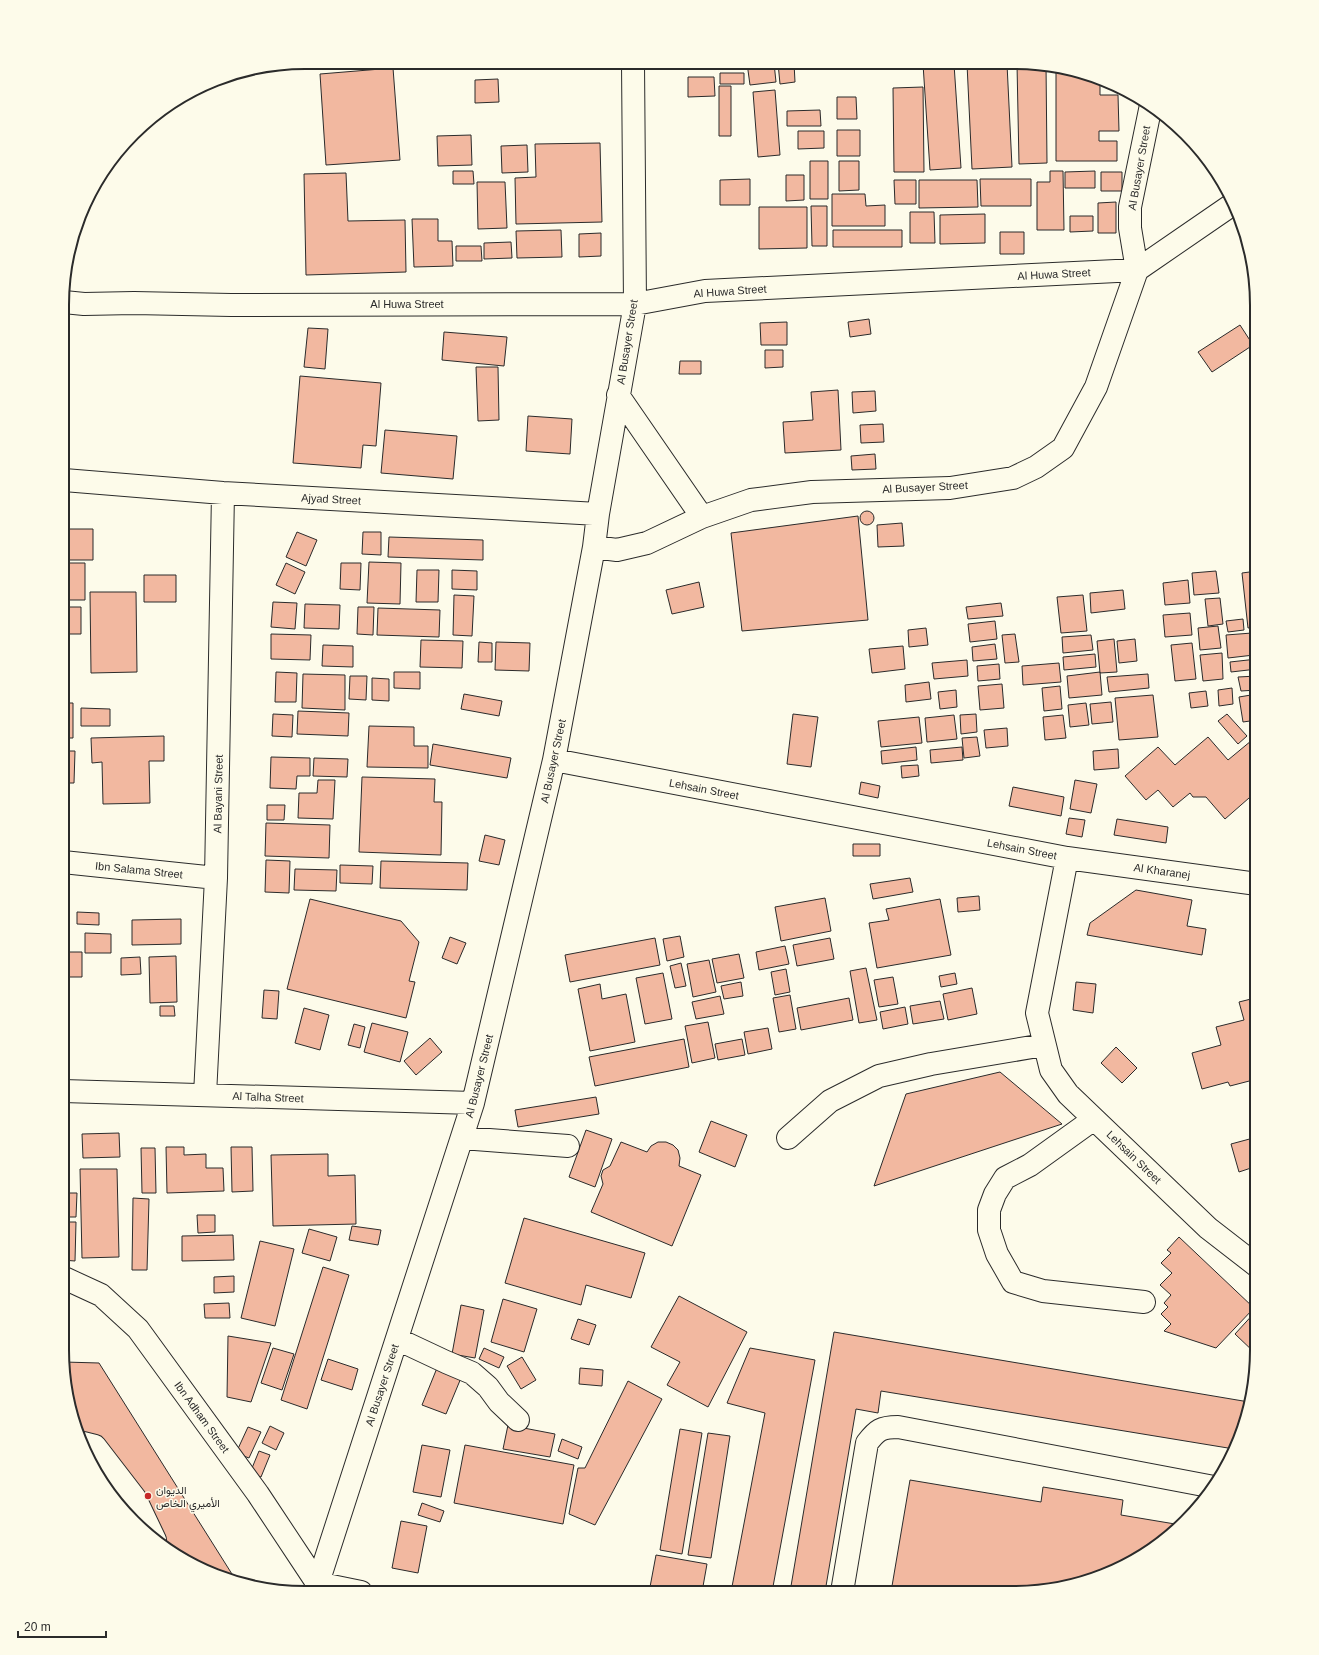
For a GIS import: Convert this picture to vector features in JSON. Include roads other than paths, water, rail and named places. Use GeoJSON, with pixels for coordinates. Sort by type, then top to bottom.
{"type":"FeatureCollection","features":[{"type":"Feature","properties":{"kind":"street","name":"Al Busayer Street"},"geometry":{"type":"LineString","coordinates":[[317,1586],[473,1103],[554,760],[594,547],[618,395],[635,304],[633,69]]}},
{"type":"Feature","properties":{"kind":"street","name":"Al Busayer Street"},"geometry":{"type":"LineString","coordinates":[[594,547],[618,550],[647,543],[702,517],[751,500],[812,492],[950,488],[1013,478],[1036,467],[1063,448],[1096,387],[1137,270],[1130,228],[1130,207],[1150,112]]}},
{"type":"Feature","properties":{"kind":"street"},"geometry":{"type":"LineString","coordinates":[[1137,270],[1229,207]]}},
{"type":"Feature","properties":{"kind":"street","name":"Al Huwa Street"},"geometry":{"type":"LineString","coordinates":[[69,303],[84,304],[134,303],[231,305],[635,304],[705,291],[1137,270]]}},
{"type":"Feature","properties":{"kind":"street"},"geometry":{"type":"LineString","coordinates":[[618,395],[702,517]]}},
{"type":"Feature","properties":{"kind":"street","name":"Ajyad Street"},"geometry":{"type":"LineString","coordinates":[[69,480],[224,493],[598,514]]}},
{"type":"Feature","properties":{"kind":"street","name":"Al Bayani Street"},"geometry":{"type":"LineString","coordinates":[[205,1095],[216,878],[224,493]]}},
{"type":"Feature","properties":{"kind":"street","name":"Lehsain Street"},"geometry":{"type":"LineString","coordinates":[[554,760],[1067,858],[1037,1013],[1051,1070],[1068,1094],[1094,1119],[1208,1228],[1250,1261]]}},
{"type":"Feature","properties":{"kind":"street","name":"Al Kharanej"},"geometry":{"type":"LineString","coordinates":[[1067,858],[1250,883]]}},
{"type":"Feature","properties":{"kind":"street","name":"Ibn Salama Street"},"geometry":{"type":"LineString","coordinates":[[69,863],[216,878]]}},
{"type":"Feature","properties":{"kind":"street"},"geometry":{"type":"LineString","coordinates":[[788,1138],[830,1101],[879,1076],[931,1064],[1044,1044]]}},
{"type":"Feature","properties":{"kind":"street","name":"Al Talha Street"},"geometry":{"type":"LineString","coordinates":[[69,1091],[473,1103]]}},
{"type":"Feature","properties":{"kind":"street"},"geometry":{"type":"LineString","coordinates":[[1094,1119],[1030,1165],[1005,1178],[995,1194],[989,1210],[989,1230],[997,1254],[1013,1282],[1043,1290],[1144,1302]]}},
{"type":"Feature","properties":{"kind":"street"},"geometry":{"type":"LineString","coordinates":[[462,1138],[568,1146]]}},
{"type":"Feature","properties":{"kind":"street","name":"Ibn Adham Street"},"geometry":{"type":"LineString","coordinates":[[69,1280],[101,1295],[138,1329],[258,1494],[315,1586]]}},
{"type":"Feature","properties":{"kind":"street"},"geometry":{"type":"LineString","coordinates":[[397,1339],[446,1362],[472,1372],[488,1387],[498,1402],[518,1420]]}},
{"type":"Feature","properties":{"kind":"street"},"geometry":{"type":"LineString","coordinates":[[843,1586],[867,1443],[875,1433],[886,1427],[898,1427],[1206,1486]]}},
{"type":"Feature","properties":{"kind":"street"},"geometry":{"type":"LineString","coordinates":[[89,1444],[95,1446],[135,1498],[149,1527]]}},
{"type":"Feature","properties":{"kind":"place","name":"الديوان الأميري الخاص"},"geometry":{"type":"Point","coordinates":[148,1496]}}]}
